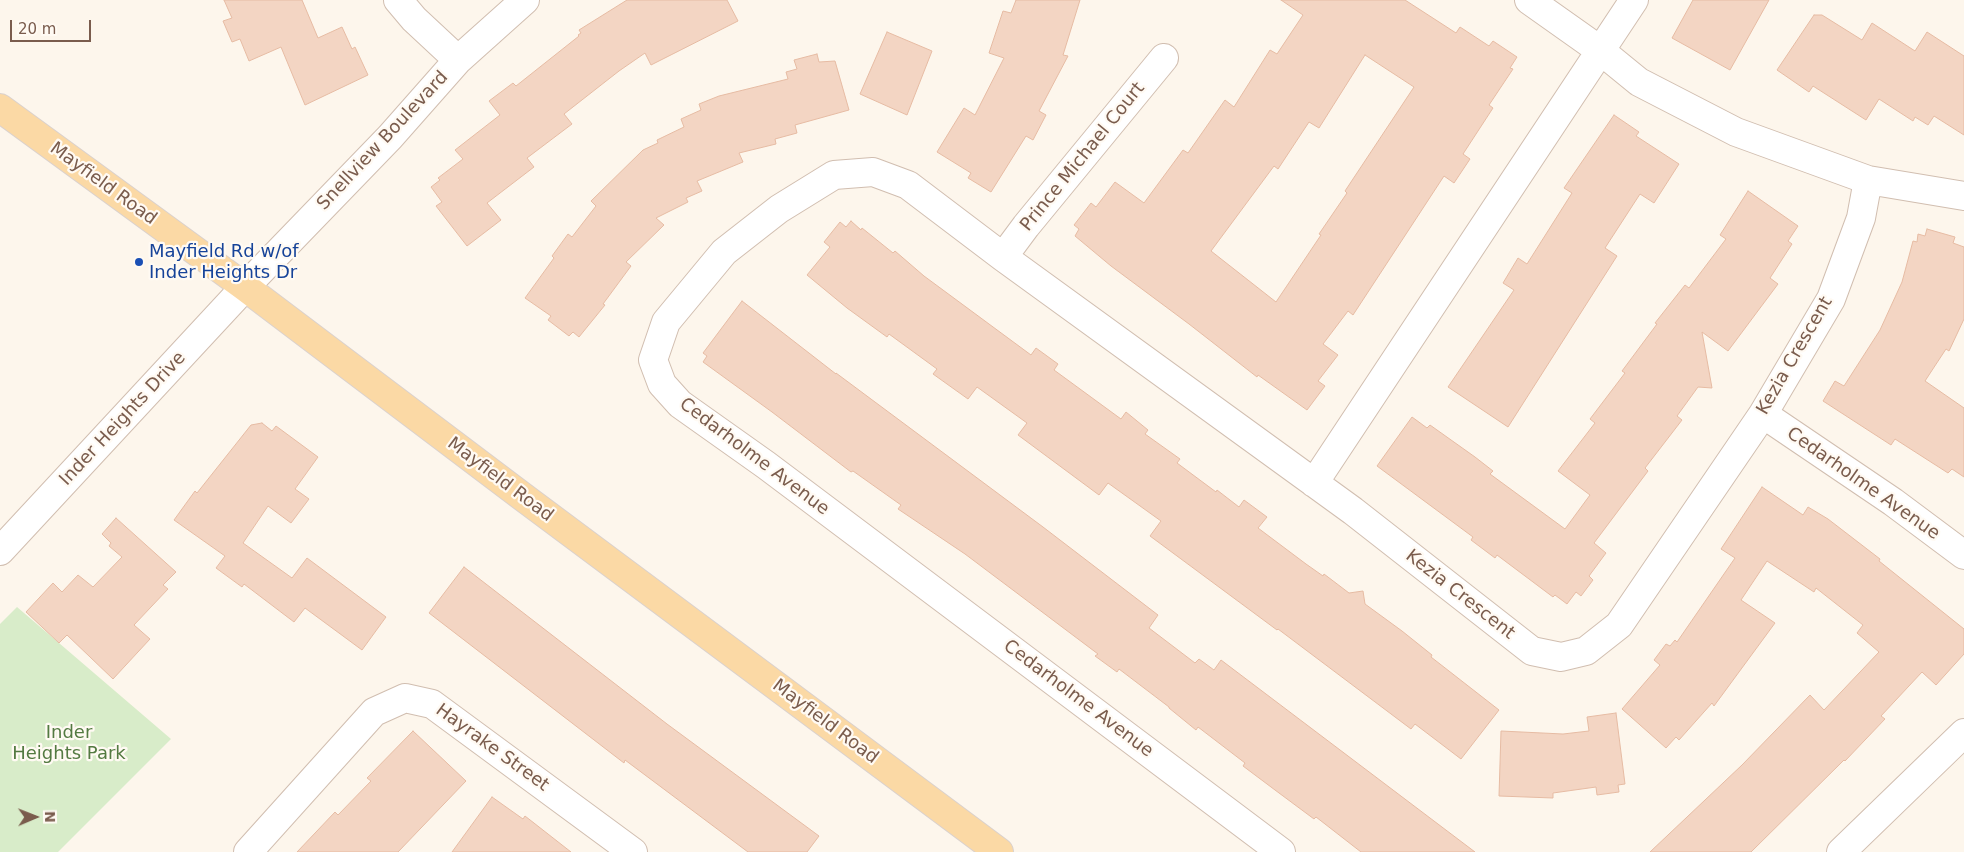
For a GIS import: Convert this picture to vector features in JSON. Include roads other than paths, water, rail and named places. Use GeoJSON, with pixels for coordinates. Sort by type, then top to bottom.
{"type":"FeatureCollection","features":[{"type":"Feature","properties":{"kind":"main road","name":"Mayfield Road"},"geometry":{"type":"LineString","coordinates":[[0,108],[245,287],[523,497],[1000,852]]}},
{"type":"Feature","properties":{"kind":"street"},"geometry":{"type":"LineString","coordinates":[[398,0],[414,19],[458,60]]}},
{"type":"Feature","properties":{"kind":"street","name":"Snellview Boulevard"},"geometry":{"type":"LineString","coordinates":[[245,287],[390,138],[458,60],[526,0]]}},
{"type":"Feature","properties":{"kind":"street"},"geometry":{"type":"LineString","coordinates":[[1529,0],[1601,51],[1639,82],[1736,132],[1868,180],[1964,196]]}},
{"type":"Feature","properties":{"kind":"street"},"geometry":{"type":"LineString","coordinates":[[1314,483],[1634,0]]}},
{"type":"Feature","properties":{"kind":"street","name":"Prince Michael Court"},"geometry":{"type":"LineString","coordinates":[[1003,258],[1026,226],[1164,58]]}},
{"type":"Feature","properties":{"kind":"street","name":"Cedarholme Avenue"},"geometry":{"type":"LineString","coordinates":[[1281,852],[766,464],[680,404],[662,384],[653,360],[666,322],[724,252],[778,209],[834,175],[872,172],[908,185],[1003,258],[1314,483]]}},
{"type":"Feature","properties":{"kind":"street","name":"Kezia Crescent"},"geometry":{"type":"LineString","coordinates":[[1314,483],[1532,650],[1560,656],[1586,651],[1619,625],[1763,414],[1831,299],[1861,218],[1868,180]]}},
{"type":"Feature","properties":{"kind":"street","name":"Inder Heights Drive"},"geometry":{"type":"LineString","coordinates":[[0,550],[245,287]]}},
{"type":"Feature","properties":{"kind":"street","name":"Cedarholme Avenue"},"geometry":{"type":"LineString","coordinates":[[1763,414],[1893,502],[1964,555]]}},
{"type":"Feature","properties":{"kind":"street","name":"Hayrake Street"},"geometry":{"type":"LineString","coordinates":[[248,852],[374,712],[405,698],[432,704],[633,852]]}},
{"type":"Feature","properties":{"kind":"street"},"geometry":{"type":"LineString","coordinates":[[1841,852],[1964,733]]}},
{"type":"Feature","properties":{"kind":"place","name":"Mayfield Rd w/of Inder Heights Dr"},"geometry":{"type":"Point","coordinates":[139,262]}},
{"type":"Feature","properties":{"kind":"park label","name":"Inder Heights Park"},"geometry":{"type":"Point","coordinates":[69,743]}}]}
